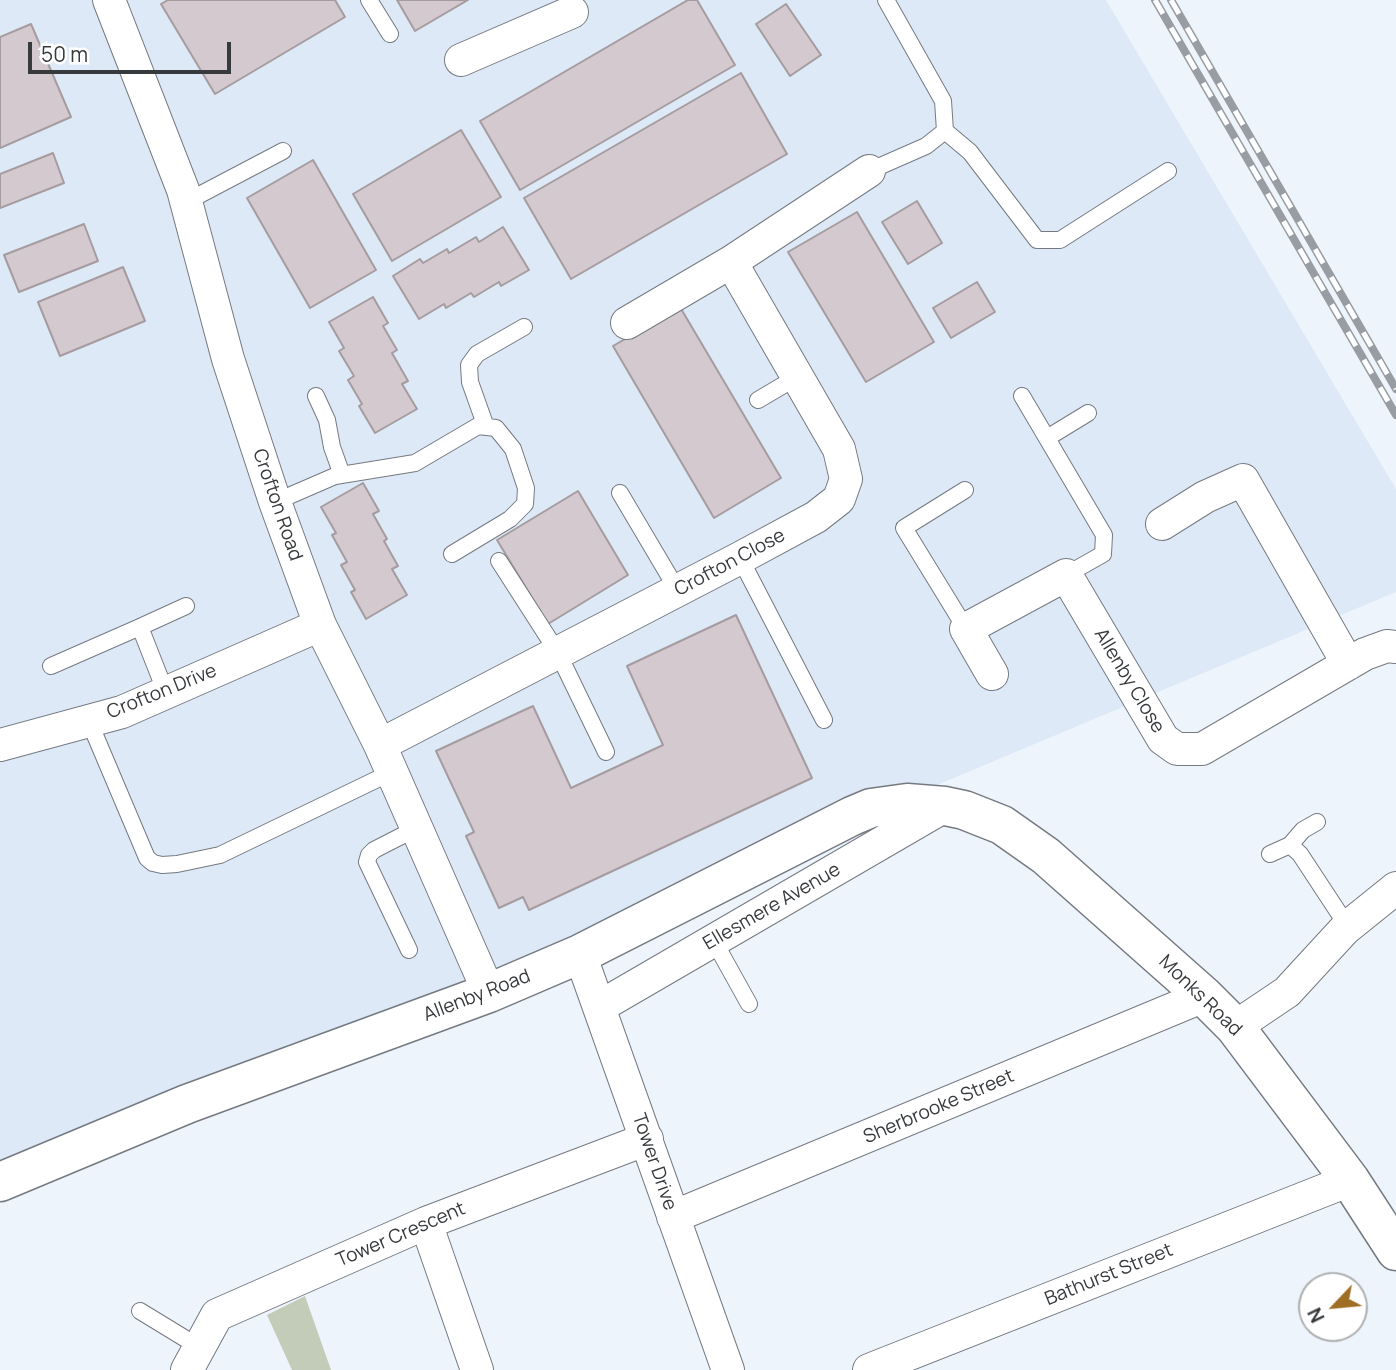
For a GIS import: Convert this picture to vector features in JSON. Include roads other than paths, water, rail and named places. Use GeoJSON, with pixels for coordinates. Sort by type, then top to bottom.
{"type":"FeatureCollection","features":[{"type":"Feature","properties":{"kind":"main road","name":"Allenby Road"},"geometry":{"type":"LineString","coordinates":[[0,1182],[187,1104],[489,993],[580,954],[871,808],[894,803],[945,806]]}},
{"type":"Feature","properties":{"kind":"main road","name":"Monks Road"},"geometry":{"type":"LineString","coordinates":[[945,806],[993,820],[1046,856],[1204,996],[1234,1027],[1350,1180],[1396,1251]]}},
{"type":"Feature","properties":{"kind":"street","name":"Crofton Road"},"geometry":{"type":"LineString","coordinates":[[109,0],[186,202],[228,359],[275,502],[320,625],[386,759],[489,993]]}},
{"type":"Feature","properties":{"kind":"street"},"geometry":{"type":"LineString","coordinates":[[461,60],[577,4]]}},
{"type":"Feature","properties":{"kind":"street"},"geometry":{"type":"LineString","coordinates":[[627,323],[731,262],[870,171]]}},
{"type":"Feature","properties":{"kind":"street","name":"Crofton Close"},"geometry":{"type":"LineString","coordinates":[[386,759],[558,653],[816,517],[839,499],[846,479],[839,449],[731,262]]}},
{"type":"Feature","properties":{"kind":"street"},"geometry":{"type":"LineString","coordinates":[[1162,523],[1242,480],[1348,664]]}},
{"type":"Feature","properties":{"kind":"street"},"geometry":{"type":"LineString","coordinates":[[992,674],[966,629],[1066,575]]}},
{"type":"Feature","properties":{"kind":"street","name":"Allenby Close"},"geometry":{"type":"LineString","coordinates":[[1066,575],[1163,739],[1177,749],[1202,749],[1365,654],[1387,646],[1396,647]]}},
{"type":"Feature","properties":{"kind":"street","name":"Crofton Drive"},"geometry":{"type":"LineString","coordinates":[[0,745],[122,712],[320,625]]}},
{"type":"Feature","properties":{"kind":"street","name":"Ellesmere Avenue"},"geometry":{"type":"LineString","coordinates":[[599,1007],[945,806]]}},
{"type":"Feature","properties":{"kind":"street"},"geometry":{"type":"LineString","coordinates":[[1234,1027],[1287,992],[1348,927],[1396,888]]}},
{"type":"Feature","properties":{"kind":"street","name":"Tower Drive"},"geometry":{"type":"LineString","coordinates":[[580,954],[728,1370]]}},
{"type":"Feature","properties":{"kind":"street","name":"Sherbrooke Street"},"geometry":{"type":"LineString","coordinates":[[673,1217],[1204,996]]}},
{"type":"Feature","properties":{"kind":"street","name":"Tower Crescent"},"geometry":{"type":"LineString","coordinates":[[193,1359],[217,1315],[426,1223],[647,1139]]}},
{"type":"Feature","properties":{"kind":"street","name":"Bathurst Street"},"geometry":{"type":"LineString","coordinates":[[869,1370],[1350,1180]]}},
{"type":"Feature","properties":{"kind":"street"},"geometry":{"type":"LineString","coordinates":[[426,1223],[477,1370]]}},
{"type":"Feature","properties":{"kind":"lane"},"geometry":{"type":"LineString","coordinates":[[369,0],[390,34]]}},
{"type":"Feature","properties":{"kind":"lane"},"geometry":{"type":"LineString","coordinates":[[886,0],[943,101],[945,131],[970,152],[1037,240],[1060,240],[1168,171]]}},
{"type":"Feature","properties":{"kind":"lane"},"geometry":{"type":"LineString","coordinates":[[870,171],[926,146],[945,131]]}},
{"type":"Feature","properties":{"kind":"lane"},"geometry":{"type":"LineString","coordinates":[[186,202],[283,150]]}},
{"type":"Feature","properties":{"kind":"lane"},"geometry":{"type":"LineString","coordinates":[[486,427],[470,382],[469,365],[477,354],[524,327]]}},
{"type":"Feature","properties":{"kind":"lane"},"geometry":{"type":"LineString","coordinates":[[758,400],[797,377]]}},
{"type":"Feature","properties":{"kind":"lane"},"geometry":{"type":"LineString","coordinates":[[316,396],[327,420],[332,447],[342,475]]}},
{"type":"Feature","properties":{"kind":"lane"},"geometry":{"type":"LineString","coordinates":[[1022,396],[1104,536],[1103,554],[1066,575]]}},
{"type":"Feature","properties":{"kind":"lane"},"geometry":{"type":"LineString","coordinates":[[1047,438],[1088,413]]}},
{"type":"Feature","properties":{"kind":"lane"},"geometry":{"type":"LineString","coordinates":[[275,502],[342,475],[415,463],[478,426],[496,428],[513,449],[526,488],[525,504],[510,519],[452,554]]}},
{"type":"Feature","properties":{"kind":"lane"},"geometry":{"type":"LineString","coordinates":[[965,490],[904,528],[966,629]]}},
{"type":"Feature","properties":{"kind":"lane"},"geometry":{"type":"LineString","coordinates":[[621,493],[678,591]]}},
{"type":"Feature","properties":{"kind":"lane"},"geometry":{"type":"LineString","coordinates":[[740,558],[824,720]]}},
{"type":"Feature","properties":{"kind":"lane"},"geometry":{"type":"LineString","coordinates":[[499,561],[558,653],[606,752]]}},
{"type":"Feature","properties":{"kind":"lane"},"geometry":{"type":"LineString","coordinates":[[51,666],[186,606]]}},
{"type":"Feature","properties":{"kind":"lane"},"geometry":{"type":"LineString","coordinates":[[139,626],[166,693]]}},
{"type":"Feature","properties":{"kind":"lane"},"geometry":{"type":"LineString","coordinates":[[89,721],[147,858],[162,865],[220,855],[386,759]]}},
{"type":"Feature","properties":{"kind":"lane"},"geometry":{"type":"LineString","coordinates":[[1270,854],[1290,845],[1303,830],[1317,822]]}},
{"type":"Feature","properties":{"kind":"lane"},"geometry":{"type":"LineString","coordinates":[[409,950],[367,862],[374,849],[416,828]]}},
{"type":"Feature","properties":{"kind":"lane"},"geometry":{"type":"LineString","coordinates":[[1290,845],[1300,854],[1348,927]]}},
{"type":"Feature","properties":{"kind":"lane"},"geometry":{"type":"LineString","coordinates":[[709,944],[745,1007]]}},
{"type":"Feature","properties":{"kind":"lane"},"geometry":{"type":"LineString","coordinates":[[140,1311],[193,1359]]}},
{"type":"Feature","properties":{"kind":"railway"},"geometry":{"type":"LineString","coordinates":[[1155,0],[1396,415]]}},
{"type":"Feature","properties":{"kind":"railway"},"geometry":{"type":"LineString","coordinates":[[1171,0],[1396,389]]}}]}
